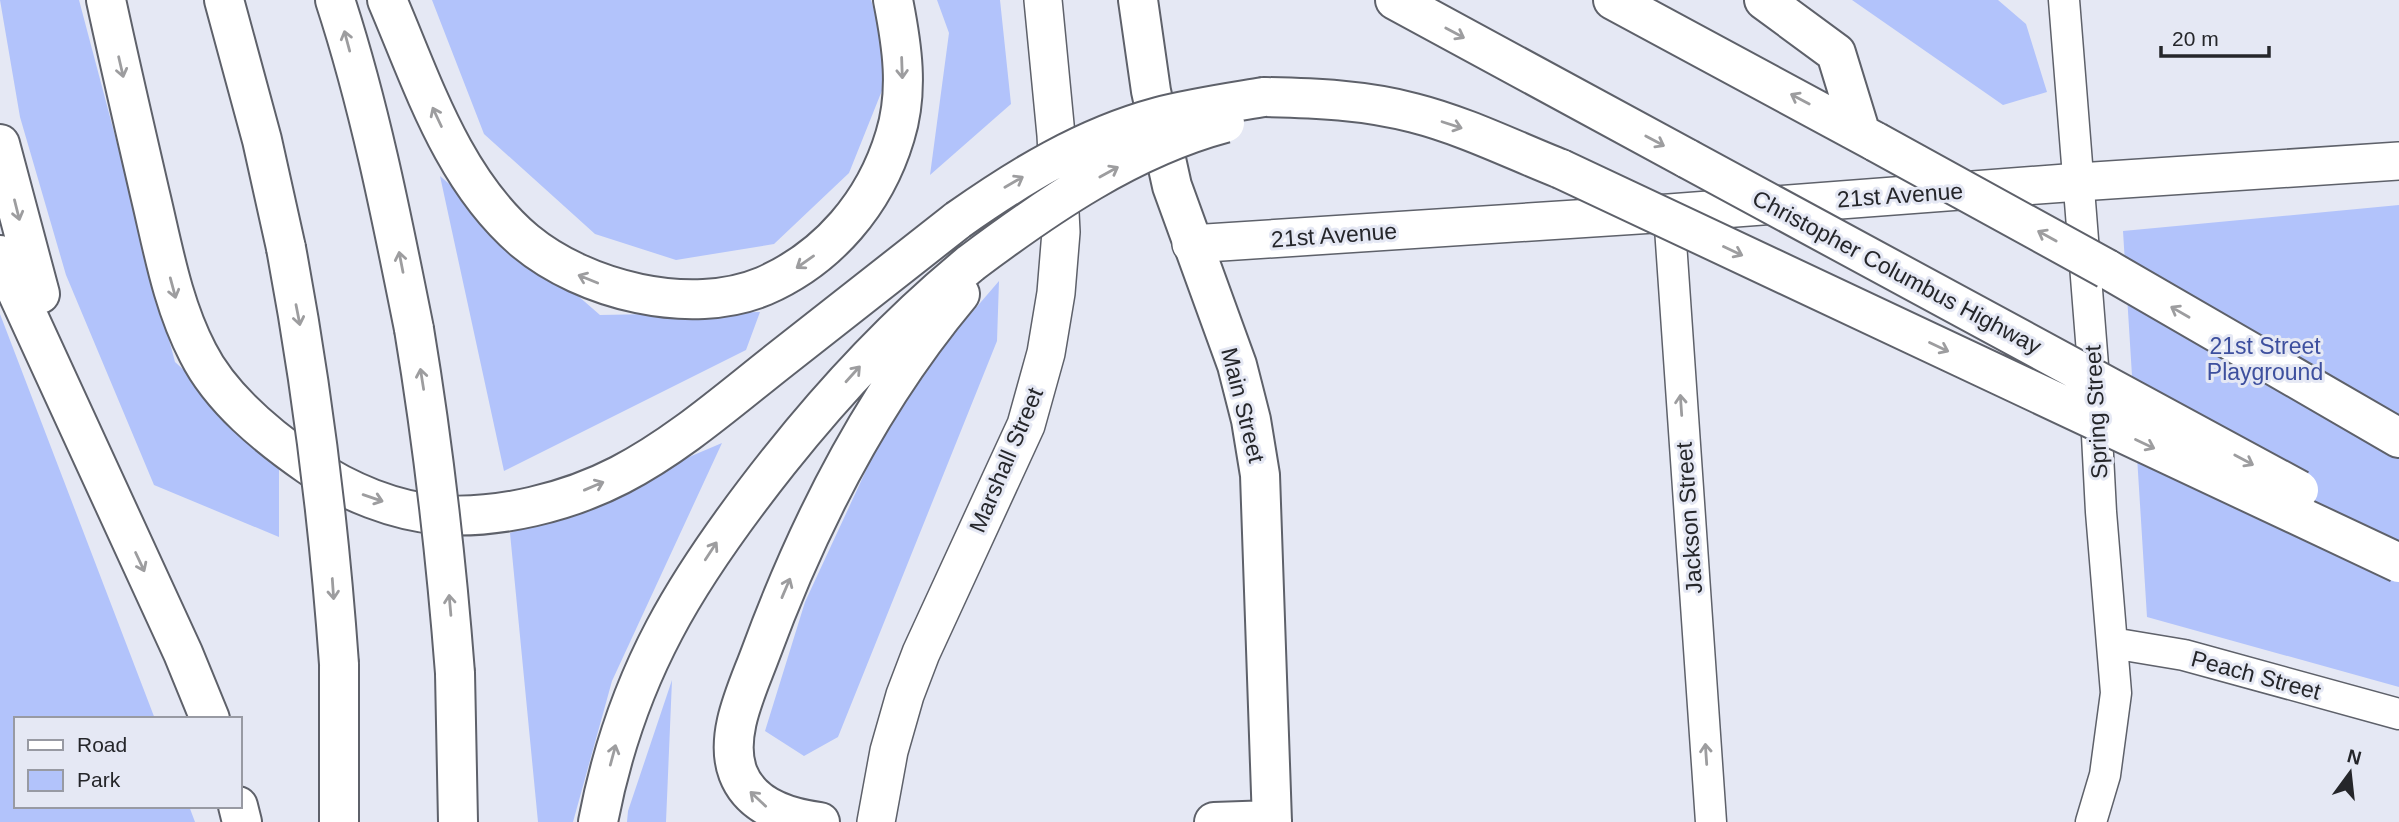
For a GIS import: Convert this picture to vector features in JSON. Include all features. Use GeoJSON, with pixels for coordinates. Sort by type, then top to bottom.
{"type":"FeatureCollection","features":[{"type":"Feature","properties":{"kind":"main road"},"geometry":{"type":"LineString","coordinates":[[106,0],[172,286],[186,328],[200,356],[228,395],[284,448],[335,481],[401,508],[440,515],[485,514],[533,506],[578,493],[619,475],[657,452],[728,400],[958,220],[1043,165],[1106,134],[1157,117],[1327,99],[1367,103],[1415,113],[1463,128],[1561,169],[2399,563]]}},
{"type":"Feature","properties":{"kind":"main road"},"geometry":{"type":"LineString","coordinates":[[224,0],[262,140],[286,247],[305,348],[320,453],[339,664],[339,822]]}},
{"type":"Feature","properties":{"kind":"main road"},"geometry":{"type":"LineString","coordinates":[[335,0],[391,216],[432,438],[455,673],[458,822]]}},
{"type":"Feature","properties":{"kind":"main road"},"geometry":{"type":"LineString","coordinates":[[387,0],[439,121],[481,194],[502,220],[553,261],[585,278],[619,290],[654,297],[691,298],[726,296],[761,287],[793,271],[830,243],[868,198],[884,167],[896,134],[902,99],[903,64],[893,0]]}},
{"type":"Feature","properties":{"kind":"main road","name":"Main Street"},"geometry":{"type":"LineString","coordinates":[[1138,0],[1151,91],[1172,186],[1237,365],[1251,420],[1260,475],[1272,821]]}},
{"type":"Feature","properties":{"kind":"main road","name":"Christopher Columbus Highway"},"geometry":{"type":"LineString","coordinates":[[1395,0],[2399,544]]}},
{"type":"Feature","properties":{"kind":"main road"},"geometry":{"type":"LineString","coordinates":[[1613,0],[1868,136],[2107,269],[2399,438]]}},
{"type":"Feature","properties":{"kind":"main road"},"geometry":{"type":"LineString","coordinates":[[1764,0],[1836,53],[1868,136]]}},
{"type":"Feature","properties":{"kind":"main road"},"geometry":{"type":"LineString","coordinates":[[598,822],[617,740],[638,684],[662,632],[718,541],[794,442],[884,339],[927,299],[974,269],[1067,195],[1162,146],[1265,105]]}},
{"type":"Feature","properties":{"kind":"main road"},"geometry":{"type":"LineString","coordinates":[[0,144],[25,245],[54,342],[85,433],[115,508]]}},
{"type":"Feature","properties":{"kind":"main road"},"geometry":{"type":"LineString","coordinates":[[0,254],[183,653],[208,717]]}},
{"type":"Feature","properties":{"kind":"main road"},"geometry":{"type":"LineString","coordinates":[[820,822],[793,819],[767,808],[750,793],[738,774],[733,750],[737,723],[748,685],[786,587],[840,477],[909,362],[974,269]]}},
{"type":"Feature","properties":{"kind":"main road"},"geometry":{"type":"LineString","coordinates":[[1214,822],[1272,821]]}},
{"type":"Feature","properties":{"kind":"street","name":"Marshall Street"},"geometry":{"type":"LineString","coordinates":[[876,822],[889,751],[909,684],[1026,425],[1046,353],[1056,293],[1061,232],[1056,135],[1042,0]]}},
{"type":"Feature","properties":{"kind":"street","name":"Spring Street"},"geometry":{"type":"LineString","coordinates":[[2064,0],[2116,693],[2105,775],[2091,822]]}},
{"type":"Feature","properties":{"kind":"street","name":"21st Avenue"},"geometry":{"type":"LineString","coordinates":[[1191,244],[2399,162]]}},
{"type":"Feature","properties":{"kind":"street","name":"Jackson Street"},"geometry":{"type":"LineString","coordinates":[[1669,213],[1711,822]]}},
{"type":"Feature","properties":{"kind":"street","name":"Peach Street"},"geometry":{"type":"LineString","coordinates":[[2112,643],[2184,654],[2399,714]]}},
{"type":"Feature","properties":{"kind":"green space"},"geometry":{"type":"Polygon","coordinates":[[[0,0],[79,0],[175,362],[279,457],[279,537],[154,485],[66,275],[20,117],[0,0]]]}},
{"type":"Feature","properties":{"kind":"green space"},"geometry":{"type":"Polygon","coordinates":[[[432,0],[871,0],[891,68],[849,173],[774,244],[676,260],[595,234],[484,134],[432,0]]]}},
{"type":"Feature","properties":{"kind":"green space"},"geometry":{"type":"Polygon","coordinates":[[[937,0],[1000,0],[1011,104],[930,175],[949,33],[937,0]]]}},
{"type":"Feature","properties":{"kind":"green space"},"geometry":{"type":"Polygon","coordinates":[[[1852,0],[1998,0],[2026,24],[2047,92],[2003,105],[1852,0]]]}},
{"type":"Feature","properties":{"kind":"green space"},"geometry":{"type":"Polygon","coordinates":[[[440,176],[600,315],[760,312],[746,350],[504,471],[440,176]]]}},
{"type":"Feature","properties":{"kind":"green space","name":"21st Street Playground"},"geometry":{"type":"Polygon","coordinates":[[[2399,205],[2399,687],[2147,617],[2123,231],[2399,205]]]}},
{"type":"Feature","properties":{"kind":"green space"},"geometry":{"type":"Polygon","coordinates":[[[999,281],[997,341],[838,737],[804,756],[765,731],[805,602],[901,395],[999,281]]]}},
{"type":"Feature","properties":{"kind":"green space"},"geometry":{"type":"Polygon","coordinates":[[[0,314],[154,717],[14,717],[14,808],[190,808],[195,822],[0,822],[0,314]]]}},
{"type":"Feature","properties":{"kind":"green space"},"geometry":{"type":"Polygon","coordinates":[[[722,443],[612,681],[573,822],[538,822],[510,533],[722,443]]]}},
{"type":"Feature","properties":{"kind":"green space"},"geometry":{"type":"Polygon","coordinates":[[[672,680],[666,822],[627,822],[628,811],[672,680]]]}}]}
